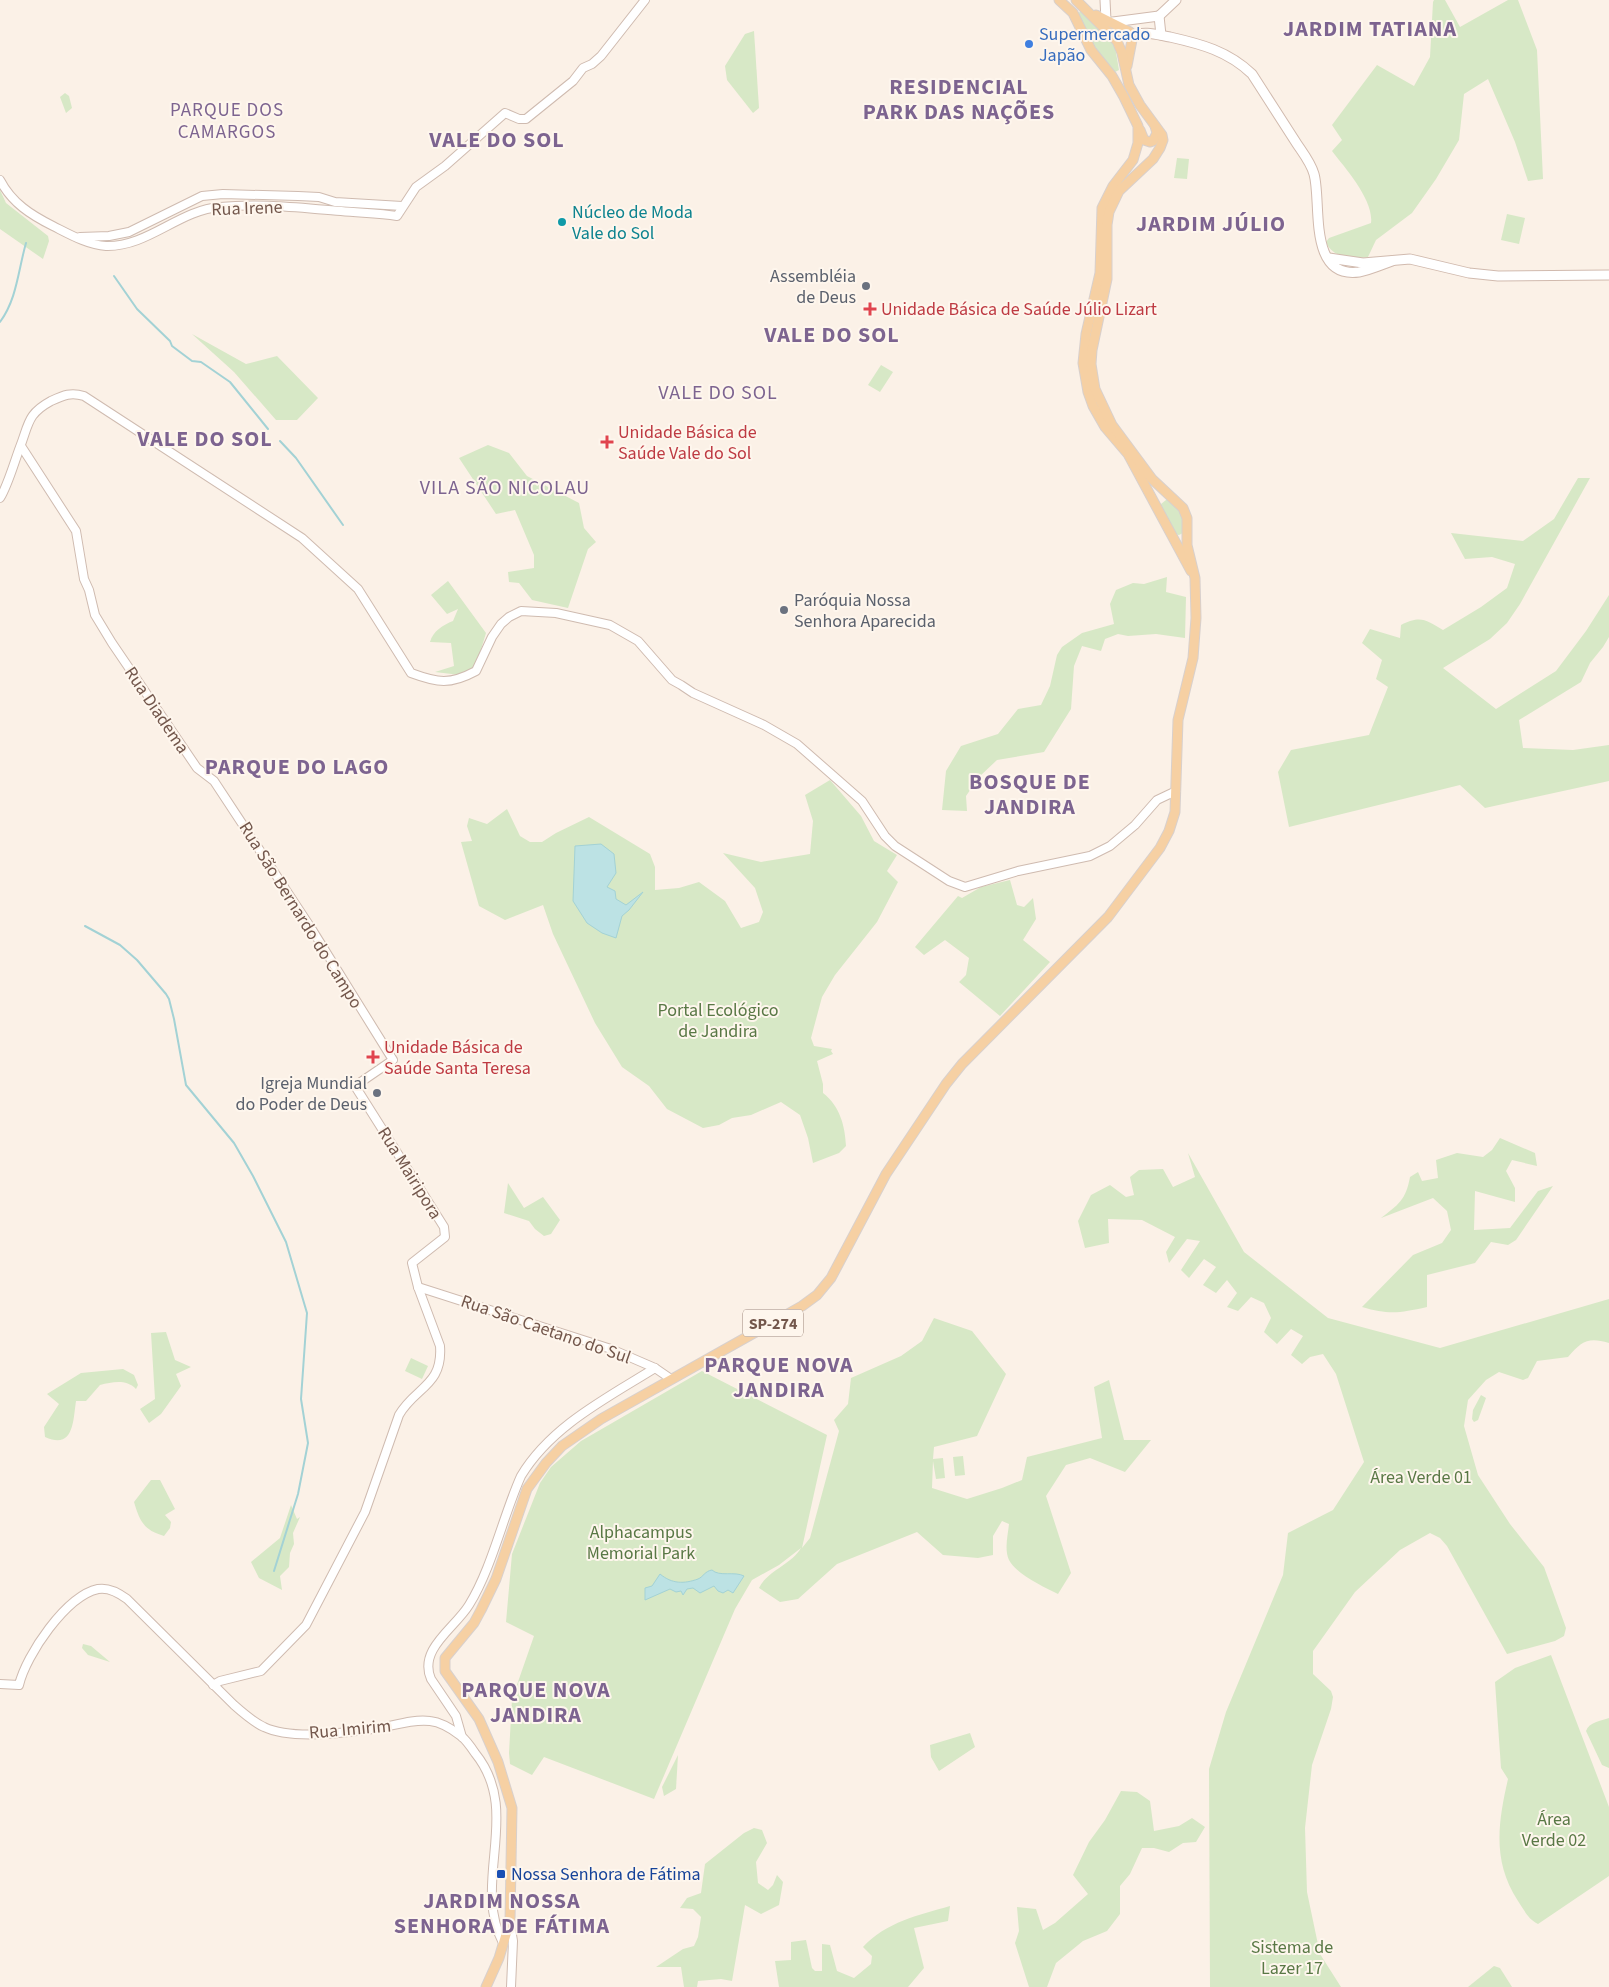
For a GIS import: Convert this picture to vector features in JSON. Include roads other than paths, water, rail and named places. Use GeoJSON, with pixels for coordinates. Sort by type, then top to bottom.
{"type":"FeatureCollection","features":[{"type":"Feature","properties":{"kind":"main road"},"geometry":{"type":"LineString","coordinates":[[1059,0],[1073,13],[1091,50],[1112,76],[1144,140],[1153,141],[1157,133],[1155,124]]}},
{"type":"Feature","properties":{"kind":"main road"},"geometry":{"type":"LineString","coordinates":[[1076,0],[1117,41],[1135,95],[1162,135],[1163,140],[1153,159],[1119,191],[1109,212],[1107,225],[1107,279],[1092,350],[1092,376],[1100,402],[1112,425],[1152,479],[1183,508],[1187,518],[1187,545],[1195,578]]}},
{"type":"Feature","properties":{"kind":"main road"},"geometry":{"type":"LineString","coordinates":[[1105,0],[1110,21]]}},
{"type":"Feature","properties":{"kind":"main road"},"geometry":{"type":"LineString","coordinates":[[1110,21],[1159,16],[1176,0]]}},
{"type":"Feature","properties":{"kind":"main road"},"geometry":{"type":"LineString","coordinates":[[1089,11],[1128,30],[1132,36],[1126,72]]}},
{"type":"Feature","properties":{"kind":"main road"},"geometry":{"type":"LineString","coordinates":[[1159,16],[1161,35]]}},
{"type":"Feature","properties":{"kind":"main road"},"geometry":{"type":"LineString","coordinates":[[1132,36],[1144,33],[1194,42],[1214,49],[1243,65],[1252,74],[1314,174],[1318,224],[1321,242],[1328,259],[1363,263],[1410,259],[1469,273],[1498,276],[1609,275]]}},
{"type":"Feature","properties":{"kind":"main road"},"geometry":{"type":"LineString","coordinates":[[1138,126],[1138,143],[1133,160],[1106,197],[1102,208],[1100,273],[1086,334],[1083,363],[1088,392],[1093,406],[1105,427],[1128,454],[1195,578]]}},
{"type":"Feature","properties":{"kind":"main road"},"geometry":{"type":"LineString","coordinates":[[1156,506],[1161,498],[1171,495]]}},
{"type":"Feature","properties":{"kind":"main road"},"geometry":{"type":"LineString","coordinates":[[1171,536],[1181,536],[1188,528]]}},
{"type":"Feature","properties":{"kind":"main road","name":"SP-274"},"geometry":{"type":"LineString","coordinates":[[486,1987],[510,1921],[512,1808],[498,1762],[479,1719],[445,1671],[446,1658],[474,1623],[487,1598],[502,1564],[524,1496],[536,1474],[562,1446],[580,1433],[601,1419],[802,1306],[818,1294],[838,1266],[881,1182],[946,1084],[962,1064],[1099,926],[1150,862],[1169,831],[1175,812],[1178,720],[1193,658],[1196,618],[1195,578]]}},
{"type":"Feature","properties":{"kind":"street"},"geometry":{"type":"LineString","coordinates":[[280,206],[279,196],[319,197],[335,202],[402,206],[416,186],[445,166],[505,113],[522,120],[532,116],[573,81],[583,68],[592,64],[601,56],[645,0]]}},
{"type":"Feature","properties":{"kind":"street","name":"Rua Irene"},"geometry":{"type":"LineString","coordinates":[[0,180],[6,192],[22,208],[76,237],[94,244],[106,246],[134,242],[189,214],[203,209],[280,206],[397,216],[402,206]]}},
{"type":"Feature","properties":{"kind":"street","name":"Rua Irene"},"geometry":{"type":"LineString","coordinates":[[76,237],[109,236],[129,232],[202,196],[224,194],[279,196]]}},
{"type":"Feature","properties":{"kind":"street"},"geometry":{"type":"LineString","coordinates":[[297,207],[298,196]]}},
{"type":"Feature","properties":{"kind":"street"},"geometry":{"type":"LineString","coordinates":[[147,224],[150,234]]}},
{"type":"Feature","properties":{"kind":"street"},"geometry":{"type":"LineString","coordinates":[[129,232],[134,242]]}},
{"type":"Feature","properties":{"kind":"street"},"geometry":{"type":"LineString","coordinates":[[0,498],[21,446],[28,421],[39,409],[66,394],[84,396],[302,538],[358,589],[411,673],[442,683],[454,681],[476,671],[492,637],[501,624],[509,617],[521,611],[536,611],[610,625],[638,640],[672,680],[693,693],[747,716],[797,744],[862,801],[885,836],[895,846],[949,881],[965,887],[1018,871],[1090,856],[1110,846],[1135,825],[1157,800],[1176,791]]}},
{"type":"Feature","properties":{"kind":"street","name":"Rua Diadema"},"geometry":{"type":"LineString","coordinates":[[21,446],[76,531],[84,579],[89,590],[95,615],[112,643],[198,768],[205,775]]}},
{"type":"Feature","properties":{"kind":"street","name":"Rua São Bernardo do Campo"},"geometry":{"type":"LineString","coordinates":[[205,775],[214,781],[245,827],[311,928],[393,1060],[355,1086]]}},
{"type":"Feature","properties":{"kind":"street","name":"Rua Mairipora"},"geometry":{"type":"LineString","coordinates":[[355,1086],[430,1202],[444,1227],[445,1237],[412,1263],[418,1287]]}},
{"type":"Feature","properties":{"kind":"street"},"geometry":{"type":"LineString","coordinates":[[214,1685],[220,1681],[261,1670],[294,1638],[312,1615],[366,1512],[399,1415],[404,1407],[430,1384],[439,1364],[440,1346],[418,1287]]}},
{"type":"Feature","properties":{"kind":"street","name":"Rua São Caetano do Sul"},"geometry":{"type":"LineString","coordinates":[[418,1287],[611,1349],[655,1368],[671,1379]]}},
{"type":"Feature","properties":{"kind":"street"},"geometry":{"type":"LineString","coordinates":[[462,1737],[456,1716],[431,1679],[428,1672],[428,1658],[441,1639],[462,1616],[476,1592],[521,1476],[528,1464],[558,1432],[588,1410],[655,1368]]}},
{"type":"Feature","properties":{"kind":"street","name":"Rua Imirim"},"geometry":{"type":"LineString","coordinates":[[0,1684],[19,1685],[31,1656],[49,1629],[80,1599],[99,1589],[118,1592],[127,1599],[247,1716],[266,1728],[279,1731],[330,1734],[430,1721],[450,1729],[462,1737],[487,1770],[496,1795],[497,1832],[492,1886],[492,1910],[497,1932],[503,1943]]}},
{"type":"Feature","properties":{"kind":"street"},"geometry":{"type":"LineString","coordinates":[[510,1921],[512,1941],[511,1987]]}},
{"type":"Feature","properties":{"kind":"water"},"geometry":{"type":"Polygon","coordinates":[[[601,844],[614,854],[616,873],[607,887],[615,891],[616,899],[626,905],[643,892],[622,916],[616,938],[602,933],[587,923],[573,901],[575,846],[601,844]]]}},
{"type":"Feature","properties":{"kind":"water"},"geometry":{"type":"Polygon","coordinates":[[[712,1570],[719,1573],[744,1576],[733,1593],[728,1590],[723,1593],[714,1586],[700,1593],[693,1588],[687,1589],[683,1595],[681,1591],[676,1592],[670,1589],[645,1600],[645,1588],[652,1586],[660,1574],[669,1580],[688,1582],[698,1579],[712,1570]]]}},
{"type":"Feature","properties":{"kind":"waterway"},"geometry":{"type":"LineString","coordinates":[[0,322],[14,294],[26,243]]}},
{"type":"Feature","properties":{"kind":"waterway"},"geometry":{"type":"LineString","coordinates":[[114,276],[137,309],[170,341],[172,346],[192,361],[201,362],[230,382],[268,429]]}},
{"type":"Feature","properties":{"kind":"waterway"},"geometry":{"type":"LineString","coordinates":[[280,441],[296,458],[343,525]]}},
{"type":"Feature","properties":{"kind":"waterway"},"geometry":{"type":"LineString","coordinates":[[85,926],[120,945],[137,960],[169,999],[186,1085],[234,1143],[253,1176],[286,1242],[307,1313],[301,1399],[308,1443],[298,1494],[274,1571]]}},
{"type":"Feature","properties":{"kind":"place","name":"Supermercado Japão"},"geometry":{"type":"Point","coordinates":[1029,44]}},
{"type":"Feature","properties":{"kind":"place","name":"Núcleo de Moda Vale do Sol"},"geometry":{"type":"Point","coordinates":[562,222]}},
{"type":"Feature","properties":{"kind":"place","name":"Assembléia de Deus"},"geometry":{"type":"Point","coordinates":[866,286]}},
{"type":"Feature","properties":{"kind":"place","name":"Unidade Básica de Saúde Júlio Lizart"},"geometry":{"type":"Point","coordinates":[870,309]}},
{"type":"Feature","properties":{"kind":"place","name":"Unidade Básica de Saúde Vale do Sol"},"geometry":{"type":"Point","coordinates":[607,442]}},
{"type":"Feature","properties":{"kind":"place","name":"Paróquia Nossa Senhora Aparecida"},"geometry":{"type":"Point","coordinates":[784,610]}},
{"type":"Feature","properties":{"kind":"place","name":"Unidade Básica de Saúde Santa Teresa"},"geometry":{"type":"Point","coordinates":[373,1057]}},
{"type":"Feature","properties":{"kind":"place","name":"Igreja Mundial do Poder de Deus"},"geometry":{"type":"Point","coordinates":[377,1093]}},
{"type":"Feature","properties":{"kind":"place","name":"Nossa Senhora de Fátima"},"geometry":{"type":"Point","coordinates":[501,1874]}},
{"type":"Feature","properties":{"kind":"district","name":"JARDIM TATIANA"},"geometry":{"type":"Point","coordinates":[1370,28]}},
{"type":"Feature","properties":{"kind":"district","name":"RESIDENCIAL PARK DAS NAÇÕES"},"geometry":{"type":"Point","coordinates":[959,98]}},
{"type":"Feature","properties":{"kind":"district","name":"PARQUE DOS CAMARGOS"},"geometry":{"type":"Point","coordinates":[227,120]}},
{"type":"Feature","properties":{"kind":"district","name":"VALE DO SOL"},"geometry":{"type":"Point","coordinates":[497,139]}},
{"type":"Feature","properties":{"kind":"district","name":"JARDIM JÚLIO"},"geometry":{"type":"Point","coordinates":[1211,223]}},
{"type":"Feature","properties":{"kind":"district","name":"VALE DO SOL"},"geometry":{"type":"Point","coordinates":[832,334]}},
{"type":"Feature","properties":{"kind":"district","name":"VALE DO SOL"},"geometry":{"type":"Point","coordinates":[718,392]}},
{"type":"Feature","properties":{"kind":"district","name":"VALE DO SOL"},"geometry":{"type":"Point","coordinates":[205,438]}},
{"type":"Feature","properties":{"kind":"district","name":"VILA SÃO NICOLAU"},"geometry":{"type":"Point","coordinates":[505,487]}},
{"type":"Feature","properties":{"kind":"district","name":"PARQUE DO LAGO"},"geometry":{"type":"Point","coordinates":[297,766]}},
{"type":"Feature","properties":{"kind":"district","name":"BOSQUE DE JANDIRA"},"geometry":{"type":"Point","coordinates":[1030,794]}},
{"type":"Feature","properties":{"kind":"district","name":"PARQUE NOVA JANDIRA"},"geometry":{"type":"Point","coordinates":[779,1376]}},
{"type":"Feature","properties":{"kind":"district","name":"PARQUE NOVA JANDIRA"},"geometry":{"type":"Point","coordinates":[536,1702]}},
{"type":"Feature","properties":{"kind":"district","name":"JARDIM NOSSA SENHORA DE FÁTIMA"},"geometry":{"type":"Point","coordinates":[502,1912]}},
{"type":"Feature","properties":{"kind":"park label","name":"Portal Ecológico de Jandira"},"geometry":{"type":"Point","coordinates":[718,1020]}},
{"type":"Feature","properties":{"kind":"park label","name":"Área Verde 01"},"geometry":{"type":"Point","coordinates":[1421,1477]}},
{"type":"Feature","properties":{"kind":"park label","name":"Alphacampus Memorial Park"},"geometry":{"type":"Point","coordinates":[641,1542]}},
{"type":"Feature","properties":{"kind":"park label","name":"Área Verde 02"},"geometry":{"type":"Point","coordinates":[1554,1829]}},
{"type":"Feature","properties":{"kind":"park label","name":"Sistema de Lazer 17"},"geometry":{"type":"Point","coordinates":[1292,1957]}}]}
